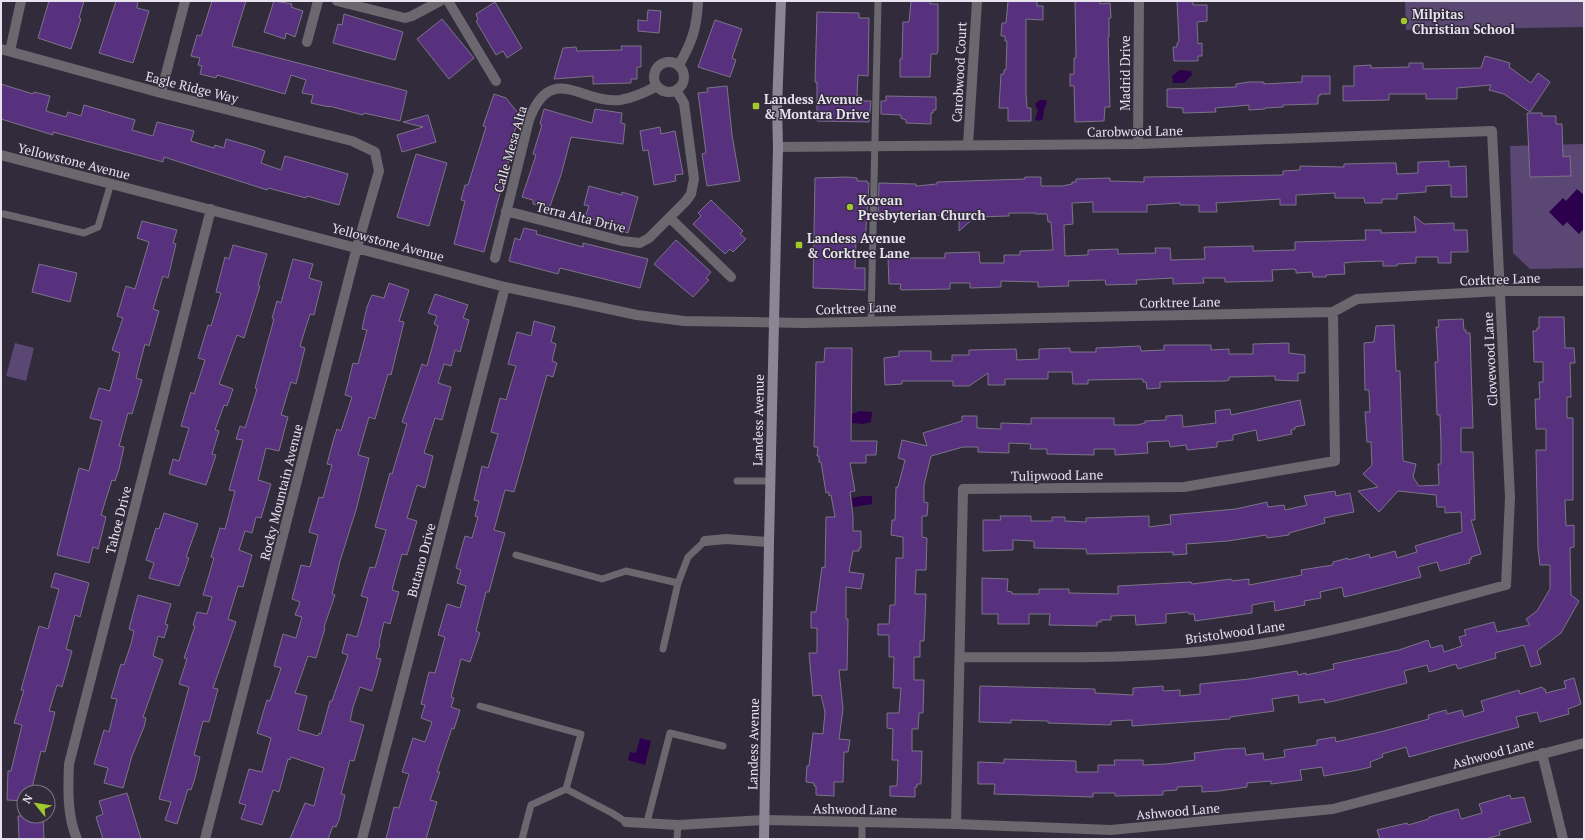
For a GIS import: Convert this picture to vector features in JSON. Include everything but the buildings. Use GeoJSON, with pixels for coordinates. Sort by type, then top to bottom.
{"type":"FeatureCollection","features":[{"type":"Feature","properties":{"kind":"main road","name":"Landess Avenue"},"geometry":{"type":"LineString","coordinates":[[764,839],[768,542],[778,147],[777,107],[781,1]]}},
{"type":"Feature","properties":{"kind":"street"},"geometry":{"type":"LineString","coordinates":[[6,50],[21,1]]}},
{"type":"Feature","properties":{"kind":"street"},"geometry":{"type":"LineString","coordinates":[[160,93],[185,1]]}},
{"type":"Feature","properties":{"kind":"street"},"geometry":{"type":"LineString","coordinates":[[306,42],[318,1]]}},
{"type":"Feature","properties":{"kind":"street"},"geometry":{"type":"LineString","coordinates":[[337,1],[405,18],[412,16],[440,1]]}},
{"type":"Feature","properties":{"kind":"street"},"geometry":{"type":"LineString","coordinates":[[448,1],[496,81]]}},
{"type":"Feature","properties":{"kind":"street"},"geometry":{"type":"LineString","coordinates":[[679,65],[691,44],[694,34],[698,1]]}},
{"type":"Feature","properties":{"kind":"street","name":"Carobwood Court"},"geometry":{"type":"LineString","coordinates":[[968,146],[977,1]]}},
{"type":"Feature","properties":{"kind":"street","name":"Madrid Drive"},"geometry":{"type":"LineString","coordinates":[[1138,144],[1139,1]]}},
{"type":"Feature","properties":{"kind":"street","name":"Eagle Ridge Way"},"geometry":{"type":"LineString","coordinates":[[6,50],[160,93],[352,141],[375,152]]}},
{"type":"Feature","properties":{"kind":"street"},"geometry":{"type":"LineString","coordinates":[[665,62],[672,62],[679,65],[683,71],[684,78],[681,85],[676,90],[666,92],[657,86],[654,79],[658,66],[665,62]]}},
{"type":"Feature","properties":{"kind":"street","name":"Calle Mesa Alta"},"geometry":{"type":"LineString","coordinates":[[495,258],[529,120],[538,102],[546,94],[558,89],[568,88],[595,97],[619,100],[657,86]]}},
{"type":"Feature","properties":{"kind":"street","name":"Terra Alta Drive"},"geometry":{"type":"LineString","coordinates":[[506,211],[632,243],[640,242],[649,238],[670,218],[691,194],[694,179],[684,103],[676,90]]}},
{"type":"Feature","properties":{"kind":"street","name":"Carobwood Lane"},"geometry":{"type":"LineString","coordinates":[[778,147],[1138,144],[1492,131]]}},
{"type":"Feature","properties":{"kind":"street","name":"Clovewood Lane"},"geometry":{"type":"LineString","coordinates":[[1492,131],[1510,497],[1506,585]]}},
{"type":"Feature","properties":{"kind":"street","name":"Rocky Mountain Avenue"},"geometry":{"type":"LineString","coordinates":[[205,839],[357,247],[380,171],[375,152]]}},
{"type":"Feature","properties":{"kind":"street","name":"Yellowstone Avenue"},"geometry":{"type":"LineString","coordinates":[[1,155],[212,209],[505,287],[637,315],[684,321],[773,322]]}},
{"type":"Feature","properties":{"kind":"street","name":"Tahoe Drive"},"geometry":{"type":"LineString","coordinates":[[77,839],[70,810],[68,787],[69,764],[212,209]]}},
{"type":"Feature","properties":{"kind":"street"},"geometry":{"type":"LineString","coordinates":[[670,218],[731,277]]}},
{"type":"Feature","properties":{"kind":"street","name":"Butano Drive"},"geometry":{"type":"LineString","coordinates":[[362,839],[505,287]]}},
{"type":"Feature","properties":{"kind":"street","name":"Corktree Lane"},"geometry":{"type":"LineString","coordinates":[[773,322],[1333,312],[1357,299],[1500,292],[1584,291]]}},
{"type":"Feature","properties":{"kind":"street","name":"Tulipwood Lane"},"geometry":{"type":"LineString","coordinates":[[956,824],[963,489],[1184,487],[1335,461],[1333,312]]}},
{"type":"Feature","properties":{"kind":"street"},"geometry":{"type":"LineString","coordinates":[[705,541],[726,539],[768,542]]}},
{"type":"Feature","properties":{"kind":"street","name":"Bristolwood Lane"},"geometry":{"type":"LineString","coordinates":[[960,657],[1159,655],[1233,648],[1349,627],[1506,585]]}},
{"type":"Feature","properties":{"kind":"street","name":"Ashwood Lane"},"geometry":{"type":"LineString","coordinates":[[626,822],[647,822],[678,825],[765,820],[956,824],[1111,830],[1333,809],[1584,743]]}},
{"type":"Feature","properties":{"kind":"street"},"geometry":{"type":"LineString","coordinates":[[1542,753],[1563,839]]}},
{"type":"Feature","properties":{"kind":"lane"},"geometry":{"type":"LineString","coordinates":[[871,320],[878,1]]}},
{"type":"Feature","properties":{"kind":"lane"},"geometry":{"type":"LineString","coordinates":[[4,214],[84,233],[98,227],[111,183]]}},
{"type":"Feature","properties":{"kind":"lane"},"geometry":{"type":"LineString","coordinates":[[737,480],[770,481]]}},
{"type":"Feature","properties":{"kind":"lane"},"geometry":{"type":"LineString","coordinates":[[663,648],[678,583],[688,556],[705,541]]}},
{"type":"Feature","properties":{"kind":"lane"},"geometry":{"type":"LineString","coordinates":[[516,555],[602,579],[626,571],[678,583]]}},
{"type":"Feature","properties":{"kind":"lane"},"geometry":{"type":"LineString","coordinates":[[480,706],[581,734],[566,789]]}},
{"type":"Feature","properties":{"kind":"lane"},"geometry":{"type":"LineString","coordinates":[[647,822],[670,733],[723,746]]}},
{"type":"Feature","properties":{"kind":"lane"},"geometry":{"type":"LineString","coordinates":[[566,789],[612,812],[626,822]]}},
{"type":"Feature","properties":{"kind":"lane"},"geometry":{"type":"LineString","coordinates":[[522,839],[531,805],[566,789]]}},
{"type":"Feature","properties":{"kind":"lane"},"geometry":{"type":"LineString","coordinates":[[862,822],[862,839]]}},
{"type":"Feature","properties":{"kind":"lane"},"geometry":{"type":"LineString","coordinates":[[677,839],[678,825]]}},
{"type":"Feature","properties":{"kind":"shaded area"},"geometry":{"type":"Polygon","coordinates":[[[1405,1],[1584,1],[1584,27],[1406,30],[1405,1]]]}},
{"type":"Feature","properties":{"kind":"shaded area"},"geometry":{"type":"Polygon","coordinates":[[[1180,70],[1191,71],[1192,75],[1184,83],[1173,83],[1172,76],[1180,70]]]}},
{"type":"Feature","properties":{"kind":"shaded area"},"geometry":{"type":"Polygon","coordinates":[[[1040,100],[1046,100],[1047,103],[1044,109],[1043,119],[1039,121],[1035,119],[1038,111],[1035,104],[1040,100]]]}},
{"type":"Feature","properties":{"kind":"shaded area"},"geometry":{"type":"Polygon","coordinates":[[[1584,144],[1584,268],[1530,269],[1513,253],[1510,146],[1584,144]]]}},
{"type":"Feature","properties":{"kind":"shaded area"},"geometry":{"type":"Polygon","coordinates":[[[1577,189],[1584,195],[1584,229],[1579,234],[1567,222],[1563,226],[1549,212],[1563,198],[1566,201],[1577,189]]]}},
{"type":"Feature","properties":{"kind":"shaded area"},"geometry":{"type":"Polygon","coordinates":[[[15,343],[34,348],[26,381],[6,376],[15,343]]]}},
{"type":"Feature","properties":{"kind":"shaded area"},"geometry":{"type":"Polygon","coordinates":[[[860,411],[872,412],[871,422],[863,424],[852,423],[852,414],[860,411]]]}},
{"type":"Feature","properties":{"kind":"shaded area"},"geometry":{"type":"Polygon","coordinates":[[[872,496],[872,504],[853,507],[852,498],[872,496]]]}},
{"type":"Feature","properties":{"kind":"shaded area"},"geometry":{"type":"Polygon","coordinates":[[[640,738],[651,741],[645,765],[628,760],[630,752],[636,753],[640,738]]]}},
{"type":"Feature","properties":{"kind":"place","name":"Milpitas Christian School"},"geometry":{"type":"Point","coordinates":[1404,21]}},
{"type":"Feature","properties":{"kind":"place","name":"Landess Avenue & Montara Drive"},"geometry":{"type":"Point","coordinates":[756,106]}},
{"type":"Feature","properties":{"kind":"place","name":"Korean Presbyterian Church"},"geometry":{"type":"Point","coordinates":[850,207]}},
{"type":"Feature","properties":{"kind":"place","name":"Landess Avenue & Corktree Lane"},"geometry":{"type":"Point","coordinates":[799,245]}}]}
